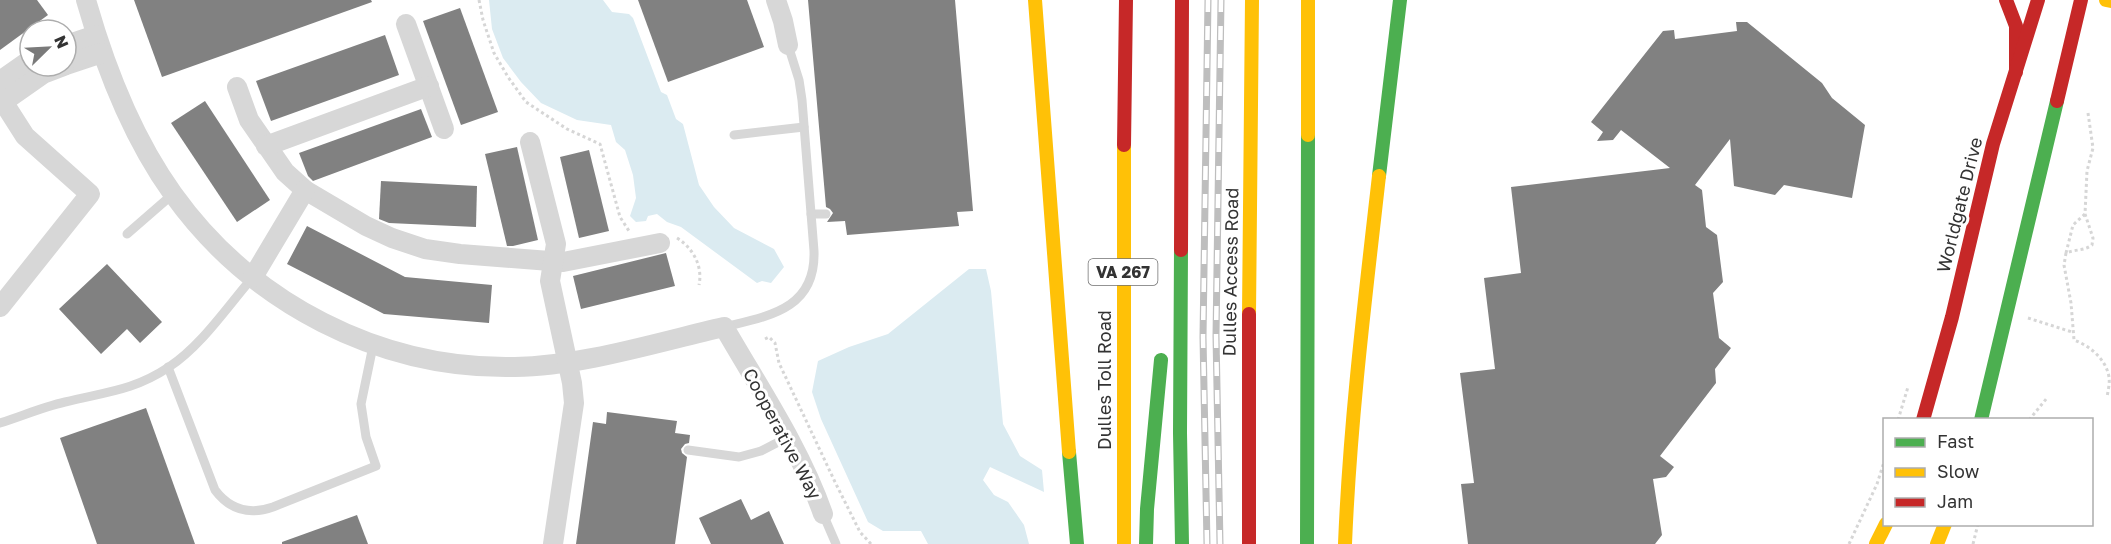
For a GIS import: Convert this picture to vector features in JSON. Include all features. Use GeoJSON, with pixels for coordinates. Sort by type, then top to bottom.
{"type":"FeatureCollection","features":[{"type":"Feature","properties":{"kind":"main road"},"geometry":{"type":"LineString","coordinates":[[1035,0],[1077,544]]}},
{"type":"Feature","properties":{"kind":"main road","name":"Dulles Toll Road"},"geometry":{"type":"LineString","coordinates":[[1124,544],[1123,249],[1126,0]]}},
{"type":"Feature","properties":{"kind":"main road"},"geometry":{"type":"LineString","coordinates":[[1182,0],[1180,433],[1182,544]]}},
{"type":"Feature","properties":{"kind":"main road","name":"Dulles Access Road"},"geometry":{"type":"LineString","coordinates":[[1250,544],[1248,401],[1251,0]]}},
{"type":"Feature","properties":{"kind":"main road"},"geometry":{"type":"LineString","coordinates":[[1307,544],[1308,0]]}},
{"type":"Feature","properties":{"kind":"main road"},"geometry":{"type":"LineString","coordinates":[[1345,544],[1349,452],[1358,358],[1400,0]]}},
{"type":"Feature","properties":{"kind":"main road"},"geometry":{"type":"LineString","coordinates":[[2006,0],[2015,18],[2018,38],[2016,72]]}},
{"type":"Feature","properties":{"kind":"main road","name":"Worldgate Drive"},"geometry":{"type":"LineString","coordinates":[[1924,418],[1938,370],[1996,132],[2027,43],[2038,0]]}},
{"type":"Feature","properties":{"kind":"main road"},"geometry":{"type":"LineString","coordinates":[[1982,418],[2081,0]]}},
{"type":"Feature","properties":{"kind":"main road"},"geometry":{"type":"LineString","coordinates":[[2106,0],[2111,1]]}},
{"type":"Feature","properties":{"kind":"main road"},"geometry":{"type":"LineString","coordinates":[[1167,299],[1168,231],[1182,113]]}},
{"type":"Feature","properties":{"kind":"main road"},"geometry":{"type":"LineString","coordinates":[[1146,544],[1147,509],[1163,344]]}},
{"type":"Feature","properties":{"kind":"main road"},"geometry":{"type":"LineString","coordinates":[[1876,544],[1885,526]]}},
{"type":"Feature","properties":{"kind":"main road"},"geometry":{"type":"LineString","coordinates":[[1936,544],[1945,526]]}},
{"type":"Feature","properties":{"kind":"street"},"geometry":{"type":"LineString","coordinates":[[86,0],[99,44],[140,138],[173,194],[203,232],[236,264],[308,315],[373,346],[433,360],[514,367],[568,363],[724,327]]}},
{"type":"Feature","properties":{"kind":"street"},"geometry":{"type":"LineString","coordinates":[[776,0],[788,45]]}},
{"type":"Feature","properties":{"kind":"street"},"geometry":{"type":"LineString","coordinates":[[406,24],[444,129]]}},
{"type":"Feature","properties":{"kind":"street"},"geometry":{"type":"LineString","coordinates":[[78,45],[99,44]]}},
{"type":"Feature","properties":{"kind":"street"},"geometry":{"type":"LineString","coordinates":[[78,58],[99,44]]}},
{"type":"Feature","properties":{"kind":"street"},"geometry":{"type":"LineString","coordinates":[[0,81],[18,68]]}},
{"type":"Feature","properties":{"kind":"street"},"geometry":{"type":"LineString","coordinates":[[0,308],[90,194],[25,136],[2,99],[36,78]]}},
{"type":"Feature","properties":{"kind":"street"},"geometry":{"type":"LineString","coordinates":[[266,146],[429,86]]}},
{"type":"Feature","properties":{"kind":"street"},"geometry":{"type":"LineString","coordinates":[[237,87],[249,120],[285,172],[304,190],[366,226],[392,238],[425,249],[553,262],[563,262],[666,239]]}},
{"type":"Feature","properties":{"kind":"street"},"geometry":{"type":"LineString","coordinates":[[530,142],[556,244],[549,281],[573,393],[573,413],[554,544]]}},
{"type":"Feature","properties":{"kind":"street"},"geometry":{"type":"LineString","coordinates":[[253,277],[304,190]]}},
{"type":"Feature","properties":{"kind":"street","name":"Cooperative Way"},"geometry":{"type":"LineString","coordinates":[[724,327],[788,437],[812,484],[823,514]]}},
{"type":"Feature","properties":{"kind":"lane"},"geometry":{"type":"LineString","coordinates":[[724,327],[777,313],[801,296],[810,280],[814,260],[804,127],[798,80],[788,45]]}},
{"type":"Feature","properties":{"kind":"lane"},"geometry":{"type":"LineString","coordinates":[[734,135],[804,127]]}},
{"type":"Feature","properties":{"kind":"lane"},"geometry":{"type":"LineString","coordinates":[[127,234],[173,194]]}},
{"type":"Feature","properties":{"kind":"lane"},"geometry":{"type":"LineString","coordinates":[[811,214],[826,214]]}},
{"type":"Feature","properties":{"kind":"lane"},"geometry":{"type":"LineString","coordinates":[[0,423],[60,403],[117,391],[148,379],[168,368],[196,343],[253,277]]}},
{"type":"Feature","properties":{"kind":"lane"},"geometry":{"type":"LineString","coordinates":[[168,368],[211,485],[226,503],[242,510],[257,510],[273,507],[376,466],[366,437],[361,404],[373,346]]}},
{"type":"Feature","properties":{"kind":"lane"},"geometry":{"type":"LineString","coordinates":[[688,450],[739,457],[761,451],[788,437]]}},
{"type":"Feature","properties":{"kind":"lane","name":"Cooperative Way"},"geometry":{"type":"LineString","coordinates":[[823,514],[836,544]]}},
{"type":"Feature","properties":{"kind":"path"},"geometry":{"type":"LineString","coordinates":[[479,0],[494,53],[526,102],[567,129],[600,144],[620,217],[626,229],[632,233]]}},
{"type":"Feature","properties":{"kind":"path"},"geometry":{"type":"LineString","coordinates":[[2066,253],[2076,249],[2085,250],[2092,245],[2093,238],[2085,214],[2087,171],[2092,148],[2088,113]]}},
{"type":"Feature","properties":{"kind":"path"},"geometry":{"type":"LineString","coordinates":[[2085,214],[2073,225],[2064,265],[2071,303],[2072,332],[2074,340],[2093,350],[2102,362],[2109,377],[2110,386],[2107,397]]}},
{"type":"Feature","properties":{"kind":"path"},"geometry":{"type":"LineString","coordinates":[[666,239],[682,242],[694,257],[700,273],[699,285]]}},
{"type":"Feature","properties":{"kind":"path"},"geometry":{"type":"LineString","coordinates":[[1937,272],[1938,261]]}},
{"type":"Feature","properties":{"kind":"path"},"geometry":{"type":"LineString","coordinates":[[2025,318],[2072,332]]}},
{"type":"Feature","properties":{"kind":"path"},"geometry":{"type":"LineString","coordinates":[[765,339],[769,337],[775,343],[779,363],[817,446],[860,532],[871,544]]}},
{"type":"Feature","properties":{"kind":"path"},"geometry":{"type":"LineString","coordinates":[[2031,418],[2047,398]]}},
{"type":"Feature","properties":{"kind":"path"},"geometry":{"type":"LineString","coordinates":[[1849,544],[1877,484],[1883,465]]}},
{"type":"Feature","properties":{"kind":"path"},"geometry":{"type":"LineString","coordinates":[[1973,544],[1978,526]]}},
{"type":"Feature","properties":{"kind":"shaded area"},"geometry":{"type":"Polygon","coordinates":[[[489,0],[603,0],[612,12],[629,14],[633,18],[661,92],[667,95],[676,119],[683,124],[699,185],[714,207],[734,228],[774,249],[784,267],[771,283],[762,281],[757,283],[681,227],[667,222],[657,214],[648,216],[646,221],[636,222],[630,216],[636,198],[633,175],[625,150],[616,142],[611,125],[577,120],[541,103],[503,58],[492,29],[489,0]]]}},
{"type":"Feature","properties":{"kind":"shaded area"},"geometry":{"type":"Polygon","coordinates":[[[969,269],[986,269],[991,291],[1003,424],[1020,456],[1042,470],[1044,492],[990,467],[983,480],[994,495],[1008,502],[1024,525],[1029,544],[928,544],[921,531],[883,531],[868,522],[821,419],[812,392],[818,361],[849,347],[888,334],[969,269]]]}},
{"type":"Feature","properties":{"kind":"building"},"geometry":{"type":"Polygon","coordinates":[[[0,0],[37,0],[48,15],[44,18],[18,18],[18,37],[0,50],[0,0]]]}},
{"type":"Feature","properties":{"kind":"building"},"geometry":{"type":"Polygon","coordinates":[[[134,0],[371,0],[372,2],[162,77],[134,0]]]}},
{"type":"Feature","properties":{"kind":"building"},"geometry":{"type":"Polygon","coordinates":[[[638,0],[747,0],[764,47],[668,82],[638,0]]]}},
{"type":"Feature","properties":{"kind":"building"},"geometry":{"type":"Polygon","coordinates":[[[808,0],[955,0],[973,211],[957,212],[959,226],[847,235],[845,221],[827,222],[833,213],[826,207],[808,0]]]}},
{"type":"Feature","properties":{"kind":"building"},"geometry":{"type":"Polygon","coordinates":[[[460,8],[498,112],[461,125],[423,21],[460,8]]]}},
{"type":"Feature","properties":{"kind":"building"},"geometry":{"type":"Polygon","coordinates":[[[1736,22],[1747,22],[1822,83],[1832,98],[1865,125],[1852,198],[1784,185],[1775,195],[1734,186],[1730,139],[1695,185],[1702,190],[1706,227],[1717,235],[1723,282],[1713,293],[1719,338],[1731,348],[1715,369],[1716,383],[1660,456],[1674,467],[1666,477],[1653,479],[1662,535],[1655,544],[1468,544],[1461,484],[1474,483],[1460,373],[1495,369],[1484,278],[1521,273],[1511,187],[1670,168],[1621,130],[1613,140],[1597,141],[1603,132],[1591,122],[1663,31],[1674,30],[1675,39],[1737,31],[1736,22]]]}},
{"type":"Feature","properties":{"kind":"building"},"geometry":{"type":"Polygon","coordinates":[[[385,35],[399,75],[271,121],[256,81],[385,35]]]}},
{"type":"Feature","properties":{"kind":"building"},"geometry":{"type":"Polygon","coordinates":[[[205,101],[270,200],[237,222],[171,123],[205,101]]]}},
{"type":"Feature","properties":{"kind":"building"},"geometry":{"type":"Polygon","coordinates":[[[421,109],[432,137],[313,181],[308,176],[299,153],[421,109]]]}},
{"type":"Feature","properties":{"kind":"building"},"geometry":{"type":"Polygon","coordinates":[[[517,147],[538,240],[507,246],[485,154],[517,147]]]}},
{"type":"Feature","properties":{"kind":"building"},"geometry":{"type":"Polygon","coordinates":[[[589,150],[609,231],[579,238],[560,157],[589,150]]]}},
{"type":"Feature","properties":{"kind":"building"},"geometry":{"type":"Polygon","coordinates":[[[381,181],[477,186],[476,227],[389,223],[379,219],[381,181]]]}},
{"type":"Feature","properties":{"kind":"building"},"geometry":{"type":"Polygon","coordinates":[[[307,226],[405,277],[492,285],[489,323],[384,314],[287,264],[307,226]]]}},
{"type":"Feature","properties":{"kind":"building"},"geometry":{"type":"Polygon","coordinates":[[[666,253],[675,286],[581,309],[573,276],[666,253]]]}},
{"type":"Feature","properties":{"kind":"building"},"geometry":{"type":"Polygon","coordinates":[[[107,264],[162,322],[140,343],[127,329],[101,354],[59,309],[107,264]]]}},
{"type":"Feature","properties":{"kind":"building"},"geometry":{"type":"Polygon","coordinates":[[[146,408],[195,544],[97,544],[60,438],[146,408]]]}},
{"type":"Feature","properties":{"kind":"building"},"geometry":{"type":"Polygon","coordinates":[[[607,412],[677,421],[675,433],[690,435],[689,443],[681,449],[687,457],[675,544],[576,544],[593,422],[606,424],[607,412]]]}},
{"type":"Feature","properties":{"kind":"building"},"geometry":{"type":"Polygon","coordinates":[[[741,499],[751,520],[769,511],[784,544],[711,544],[699,518],[741,499]]]}},
{"type":"Feature","properties":{"kind":"building"},"geometry":{"type":"Polygon","coordinates":[[[357,515],[368,544],[282,544],[282,542],[357,515]]]}},
{"type":"Feature","properties":{"kind":"railway"},"geometry":{"type":"LineString","coordinates":[[1207,544],[1203,337],[1208,0]]}},
{"type":"Feature","properties":{"kind":"railway"},"geometry":{"type":"LineString","coordinates":[[1220,544],[1216,336],[1221,0]]}},
{"type":"Feature","properties":{"kind":"traffic: fast"},"geometry":{"type":"LineString","coordinates":[[1379,176],[1400,0]]}},
{"type":"Feature","properties":{"kind":"traffic: fast"},"geometry":{"type":"LineString","coordinates":[[1981,418],[2057,101]]}},
{"type":"Feature","properties":{"kind":"traffic: fast"},"geometry":{"type":"LineString","coordinates":[[1307,544],[1308,135]]}},
{"type":"Feature","properties":{"kind":"traffic: fast"},"geometry":{"type":"LineString","coordinates":[[1181,250],[1182,544]]}},
{"type":"Feature","properties":{"kind":"traffic: fast"},"geometry":{"type":"LineString","coordinates":[[1146,544],[1147,509],[1161,360]]}},
{"type":"Feature","properties":{"kind":"traffic: fast"},"geometry":{"type":"LineString","coordinates":[[1069,452],[1077,544]]}},
{"type":"Feature","properties":{"kind":"traffic: slow"},"geometry":{"type":"LineString","coordinates":[[1035,0],[1069,452]]}},
{"type":"Feature","properties":{"kind":"traffic: slow"},"geometry":{"type":"LineString","coordinates":[[1249,314],[1252,0]]}},
{"type":"Feature","properties":{"kind":"traffic: slow"},"geometry":{"type":"LineString","coordinates":[[1308,0],[1308,135]]}},
{"type":"Feature","properties":{"kind":"traffic: slow"},"geometry":{"type":"LineString","coordinates":[[2106,0],[2111,1]]}},
{"type":"Feature","properties":{"kind":"traffic: slow"},"geometry":{"type":"LineString","coordinates":[[1124,145],[1124,544]]}},
{"type":"Feature","properties":{"kind":"traffic: slow"},"geometry":{"type":"LineString","coordinates":[[1345,544],[1354,406],[1379,176]]}},
{"type":"Feature","properties":{"kind":"traffic: slow"},"geometry":{"type":"LineString","coordinates":[[1876,544],[1885,526]]}},
{"type":"Feature","properties":{"kind":"traffic: slow"},"geometry":{"type":"LineString","coordinates":[[1937,544],[1944,526]]}},
{"type":"Feature","properties":{"kind":"traffic: jam"},"geometry":{"type":"LineString","coordinates":[[1124,145],[1126,0]]}},
{"type":"Feature","properties":{"kind":"traffic: jam"},"geometry":{"type":"LineString","coordinates":[[1181,250],[1182,0]]}},
{"type":"Feature","properties":{"kind":"traffic: jam"},"geometry":{"type":"LineString","coordinates":[[2006,0],[2016,26],[2016,72]]}},
{"type":"Feature","properties":{"kind":"traffic: jam"},"geometry":{"type":"LineString","coordinates":[[1924,418],[1952,317],[1993,144],[2038,0]]}},
{"type":"Feature","properties":{"kind":"traffic: jam"},"geometry":{"type":"LineString","coordinates":[[2057,101],[2081,0]]}},
{"type":"Feature","properties":{"kind":"traffic: jam"},"geometry":{"type":"LineString","coordinates":[[1249,314],[1249,544]]}}]}
